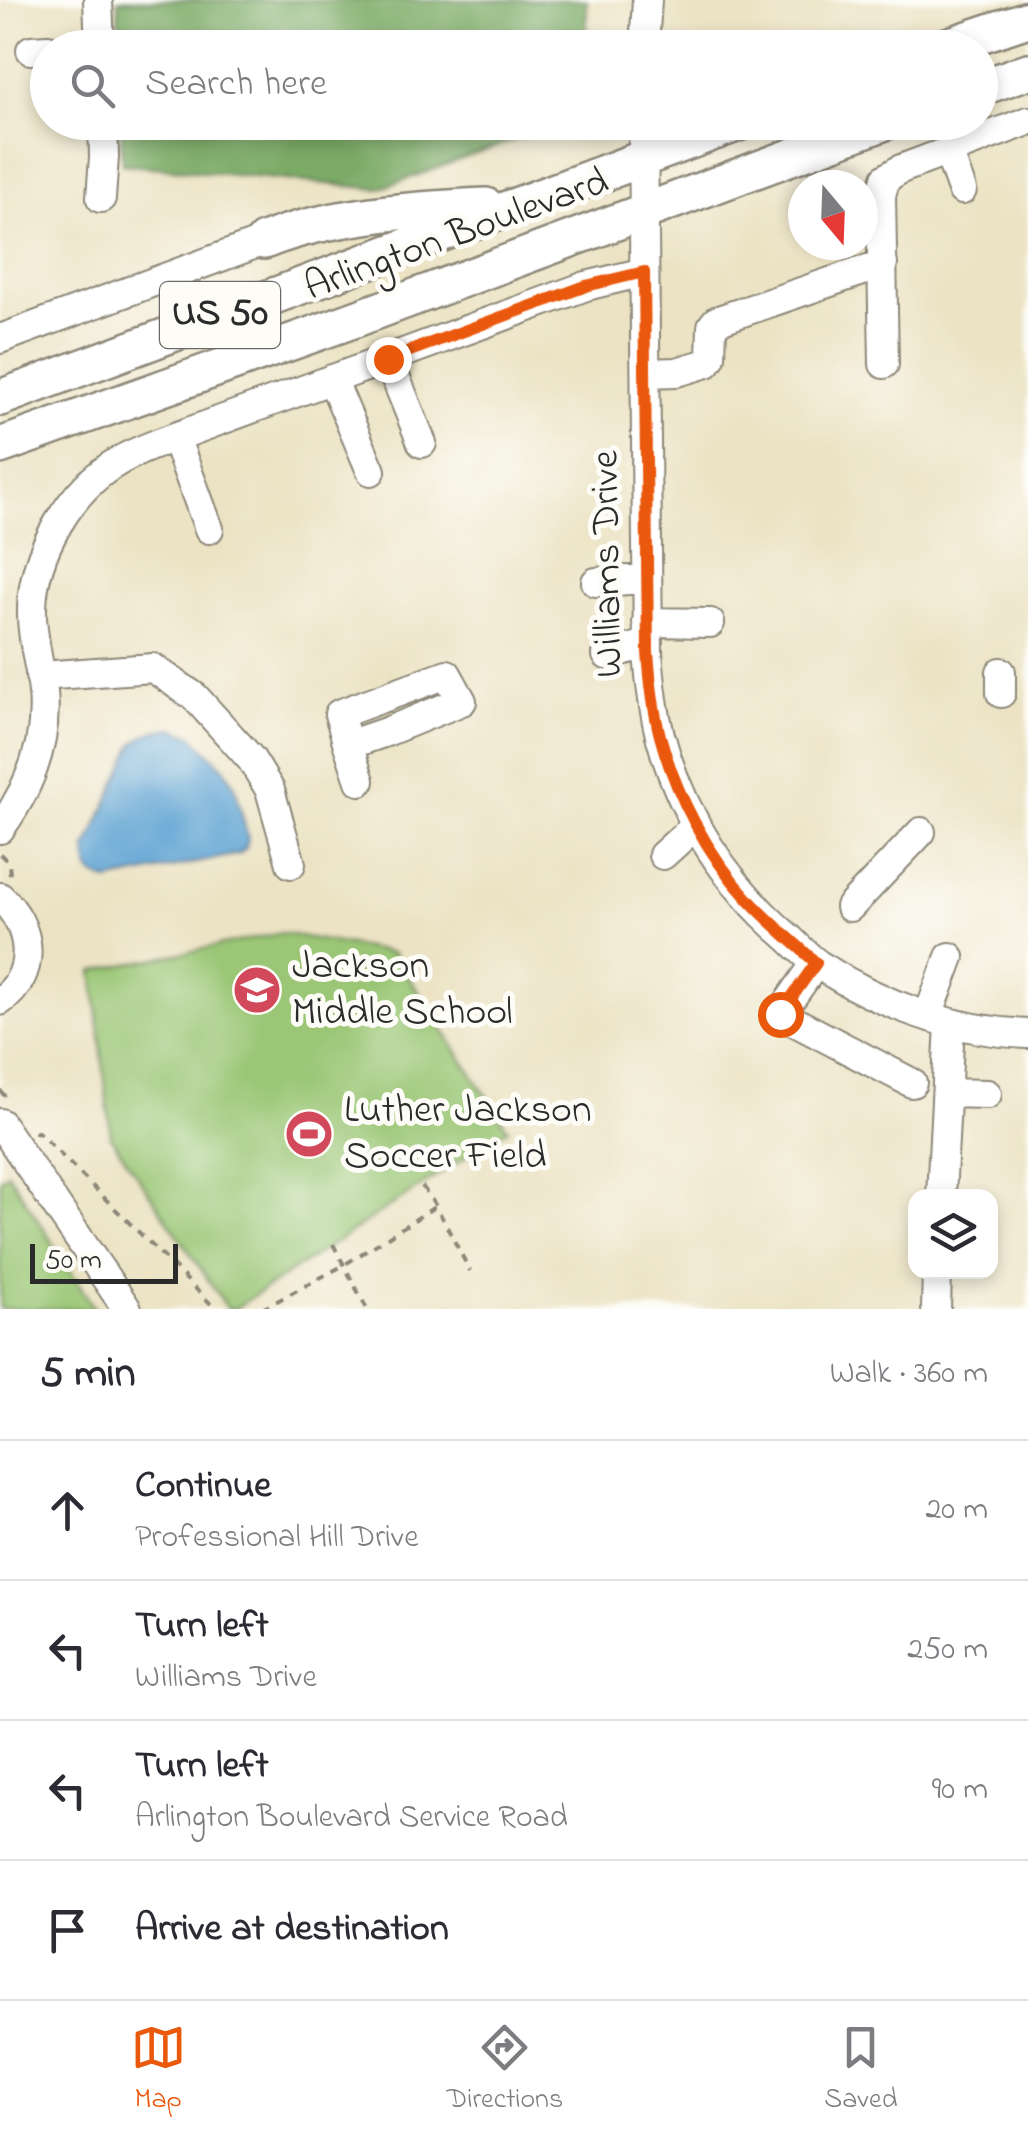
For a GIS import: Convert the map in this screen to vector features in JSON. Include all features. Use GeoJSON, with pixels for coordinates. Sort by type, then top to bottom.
{"type":"FeatureCollection","features":[{"type":"Feature","properties":{"kind":"main road"},"geometry":{"type":"LineString","coordinates":[[995,30],[1028,19]]}},
{"type":"Feature","properties":{"kind":"main road"},"geometry":{"type":"LineString","coordinates":[[998,82],[1028,71]]}},
{"type":"Feature","properties":{"kind":"main road","name":"Arlington Boulevard"},"geometry":{"type":"LineString","coordinates":[[0,398],[694,140]]}},
{"type":"Feature","properties":{"kind":"main road","name":"Arlington Boulevard"},"geometry":{"type":"LineString","coordinates":[[0,446],[837,140]]}},
{"type":"Feature","properties":{"kind":"main road"},"geometry":{"type":"LineString","coordinates":[[264,241],[310,225],[406,212],[522,205]]}},
{"type":"Feature","properties":{"kind":"main road"},"geometry":{"type":"LineString","coordinates":[[0,386],[107,356]]}},
{"type":"Feature","properties":{"kind":"main road"},"geometry":{"type":"LineString","coordinates":[[0,464],[186,380]]}},
{"type":"Feature","properties":{"kind":"street"},"geometry":{"type":"LineString","coordinates":[[98,0],[99,30]]}},
{"type":"Feature","properties":{"kind":"street"},"geometry":{"type":"LineString","coordinates":[[645,30],[646,0]]}},
{"type":"Feature","properties":{"kind":"street"},"geometry":{"type":"LineString","coordinates":[[998,133],[1028,122]]}},
{"type":"Feature","properties":{"kind":"street"},"geometry":{"type":"LineString","coordinates":[[101,198],[104,140]]}},
{"type":"Feature","properties":{"kind":"street","name":"Williams Drive"},"geometry":{"type":"LineString","coordinates":[[642,140],[648,633],[652,694],[660,736],[676,781],[696,825],[724,871],[767,920],[816,963],[878,997],[939,1020],[1028,1034]]}},
{"type":"Feature","properties":{"kind":"street"},"geometry":{"type":"LineString","coordinates":[[884,364],[882,186],[891,173],[978,140]]}},
{"type":"Feature","properties":{"kind":"street"},"geometry":{"type":"LineString","coordinates":[[948,151],[962,190]]}},
{"type":"Feature","properties":{"kind":"street"},"geometry":{"type":"LineString","coordinates":[[0,339],[264,241]]}},
{"type":"Feature","properties":{"kind":"street"},"geometry":{"type":"LineString","coordinates":[[646,373],[677,372],[708,363],[712,326],[716,322],[883,264]]}},
{"type":"Feature","properties":{"kind":"street"},"geometry":{"type":"LineString","coordinates":[[0,828],[30,781],[43,723],[32,604],[44,554],[62,516],[98,476],[140,450],[586,286],[644,272]]}},
{"type":"Feature","properties":{"kind":"street"},"geometry":{"type":"LineString","coordinates":[[388,359],[422,443]]}},
{"type":"Feature","properties":{"kind":"street"},"geometry":{"type":"LineString","coordinates":[[332,380],[371,472]]}},
{"type":"Feature","properties":{"kind":"street"},"geometry":{"type":"LineString","coordinates":[[175,437],[209,529]]}},
{"type":"Feature","properties":{"kind":"street"},"geometry":{"type":"LineString","coordinates":[[596,582],[647,579]]}},
{"type":"Feature","properties":{"kind":"street"},"geometry":{"type":"LineString","coordinates":[[606,655],[648,633],[710,623]]}},
{"type":"Feature","properties":{"kind":"street"},"geometry":{"type":"LineString","coordinates":[[40,676],[153,668],[195,698],[251,759],[270,790],[290,864]]}},
{"type":"Feature","properties":{"kind":"street"},"geometry":{"type":"LineString","coordinates":[[348,745],[360,780]]}},
{"type":"Feature","properties":{"kind":"street"},"geometry":{"type":"LineString","coordinates":[[663,855],[696,825]]}},
{"type":"Feature","properties":{"kind":"street"},"geometry":{"type":"LineString","coordinates":[[850,907],[920,832]]}},
{"type":"Feature","properties":{"kind":"street"},"geometry":{"type":"LineString","coordinates":[[0,898],[16,914],[27,944],[19,984],[0,1001]]}},
{"type":"Feature","properties":{"kind":"street"},"geometry":{"type":"LineString","coordinates":[[942,1189],[947,1093],[939,1020],[950,957]]}},
{"type":"Feature","properties":{"kind":"street"},"geometry":{"type":"LineString","coordinates":[[816,963],[780,1014],[912,1082]]}},
{"type":"Feature","properties":{"kind":"street"},"geometry":{"type":"LineString","coordinates":[[947,1093],[987,1094]]}},
{"type":"Feature","properties":{"kind":"street"},"geometry":{"type":"LineString","coordinates":[[0,1122],[127,1309]]}},
{"type":"Feature","properties":{"kind":"street"},"geometry":{"type":"LineString","coordinates":[[936,1309],[938,1279]]}},
{"type":"Feature","properties":{"kind":"path"},"geometry":{"type":"LineString","coordinates":[[30,1136],[38,1132],[216,1309]]}},
{"type":"Feature","properties":{"kind":"path"},"geometry":{"type":"LineString","coordinates":[[422,1186],[470,1271]]}},
{"type":"Feature","properties":{"kind":"path"},"geometry":{"type":"LineString","coordinates":[[262,1309],[344,1266],[436,1206]]}},
{"type":"Feature","properties":{"kind":"path"},"geometry":{"type":"LineString","coordinates":[[333,1244],[366,1309]]}},
{"type":"Feature","properties":{"kind":"green space"},"geometry":{"type":"Polygon","coordinates":[[[118,0],[587,0],[586,30],[119,30],[118,0]]]}},
{"type":"Feature","properties":{"kind":"green space"},"geometry":{"type":"Polygon","coordinates":[[[121,140],[515,140],[379,189],[122,164],[121,140]]]}},
{"type":"Feature","properties":{"kind":"green space","name":"Luther Jackson Soccer Field"},"geometry":{"type":"Polygon","coordinates":[[[282,933],[393,953],[508,1129],[234,1309],[228,1309],[111,1137],[93,971],[282,933]]]}},
{"type":"Feature","properties":{"kind":"green space"},"geometry":{"type":"Polygon","coordinates":[[[8,1173],[95,1309],[0,1309],[0,1179],[8,1173]]]}},
{"type":"Feature","properties":{"kind":"water"},"geometry":{"type":"Polygon","coordinates":[[[172,728],[192,735],[225,769],[235,786],[248,839],[246,848],[239,854],[108,881],[96,877],[89,867],[86,850],[134,744],[152,733],[172,728]]]}},
{"type":"Feature","properties":{"kind":"place","name":"Jackson Middle School"},"geometry":{"type":"Point","coordinates":[257,990]}},
{"type":"Feature","properties":{"kind":"place","name":"Luther Jackson Soccer Field"},"geometry":{"type":"Point","coordinates":[309,1134]}},
{"type":"Feature","properties":{"kind":"route"},"geometry":{"type":"LineString","coordinates":[[388,359],[586,286],[644,272],[648,652],[652,694],[660,736],[676,781],[696,825],[724,871],[767,920],[816,963],[780,1014]]}}]}
